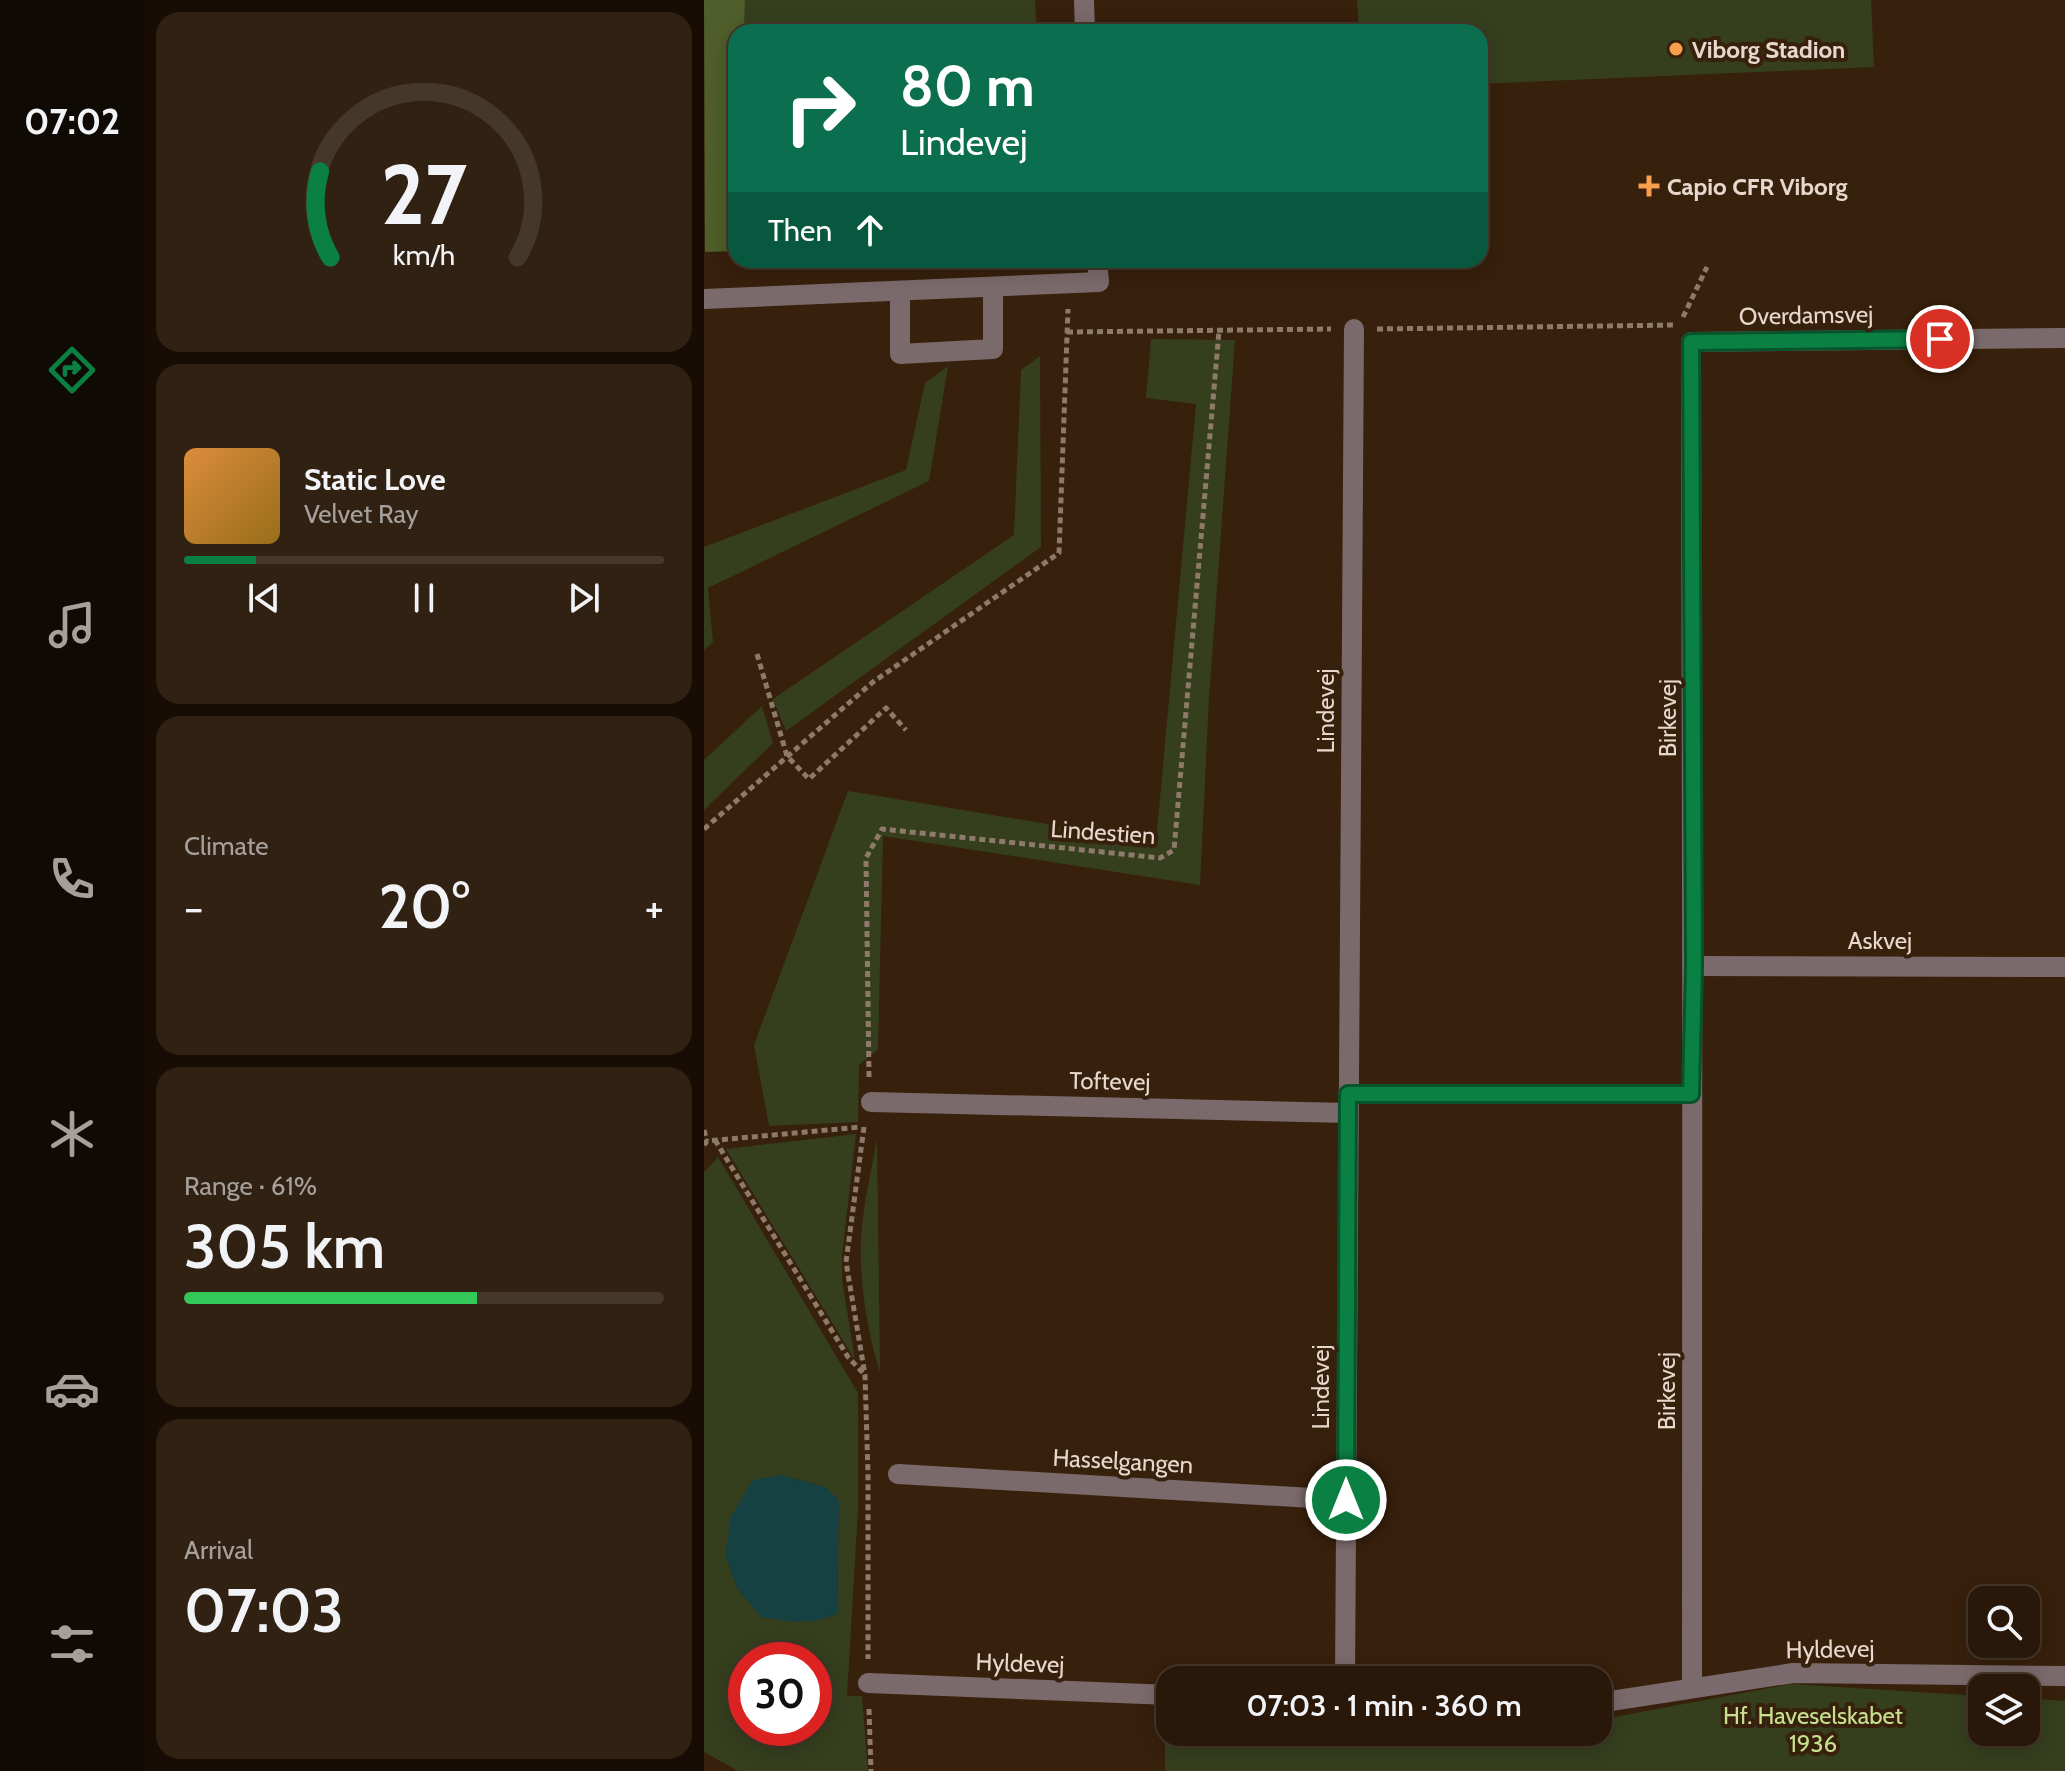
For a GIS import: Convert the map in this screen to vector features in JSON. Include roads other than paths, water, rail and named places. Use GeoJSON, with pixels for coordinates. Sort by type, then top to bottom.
{"type":"FeatureCollection","features":[{"type":"Feature","properties":{"kind":"street"},"geometry":{"type":"LineString","coordinates":[[1084,0],[1085,24]]}},
{"type":"Feature","properties":{"kind":"street"},"geometry":{"type":"LineString","coordinates":[[704,299],[1099,282],[1098,268]]}},
{"type":"Feature","properties":{"kind":"street"},"geometry":{"type":"LineString","coordinates":[[900,291],[900,354],[993,349],[993,288]]}},
{"type":"Feature","properties":{"kind":"street","name":"Lindevej"},"geometry":{"type":"LineString","coordinates":[[1345,1666],[1354,329]]}},
{"type":"Feature","properties":{"kind":"street","name":"Overdamsvej"},"geometry":{"type":"LineString","coordinates":[[1691,342],[2065,338]]}},
{"type":"Feature","properties":{"kind":"street","name":"Birkevej"},"geometry":{"type":"LineString","coordinates":[[1691,342],[1694,966],[1691,1094],[1692,1687]]}},
{"type":"Feature","properties":{"kind":"street","name":"Askvej"},"geometry":{"type":"LineString","coordinates":[[1694,966],[2065,967]]}},
{"type":"Feature","properties":{"kind":"street"},"geometry":{"type":"LineString","coordinates":[[1348,1103],[1528,1095],[1691,1094]]}},
{"type":"Feature","properties":{"kind":"street","name":"Toftevej"},"geometry":{"type":"LineString","coordinates":[[871,1102],[1348,1103]]}},
{"type":"Feature","properties":{"kind":"street","name":"Hasselgangen"},"geometry":{"type":"LineString","coordinates":[[898,1474],[1346,1500]]}},
{"type":"Feature","properties":{"kind":"street","name":"Hyldevej"},"geometry":{"type":"LineString","coordinates":[[1612,1701],[1793,1673],[2065,1676]]}},
{"type":"Feature","properties":{"kind":"street","name":"Hyldevej"},"geometry":{"type":"LineString","coordinates":[[868,1683],[1156,1694]]}},
{"type":"Feature","properties":{"kind":"water"},"geometry":{"type":"Polygon","coordinates":[[[781,1475],[825,1487],[839,1500],[837,1614],[820,1620],[793,1622],[762,1617],[738,1590],[725,1555],[731,1516],[753,1480],[781,1475]]]}},
{"type":"Feature","properties":{"kind":"place","name":"Viborg Stadion"},"geometry":{"type":"Point","coordinates":[1676,49]}},
{"type":"Feature","properties":{"kind":"place","name":"Capio CFR Viborg"},"geometry":{"type":"Point","coordinates":[1649,186]}},
{"type":"Feature","properties":{"kind":"park label","name":"Hf. Haveselskabet 1936"},"geometry":{"type":"Point","coordinates":[1813,1729]}}]}
